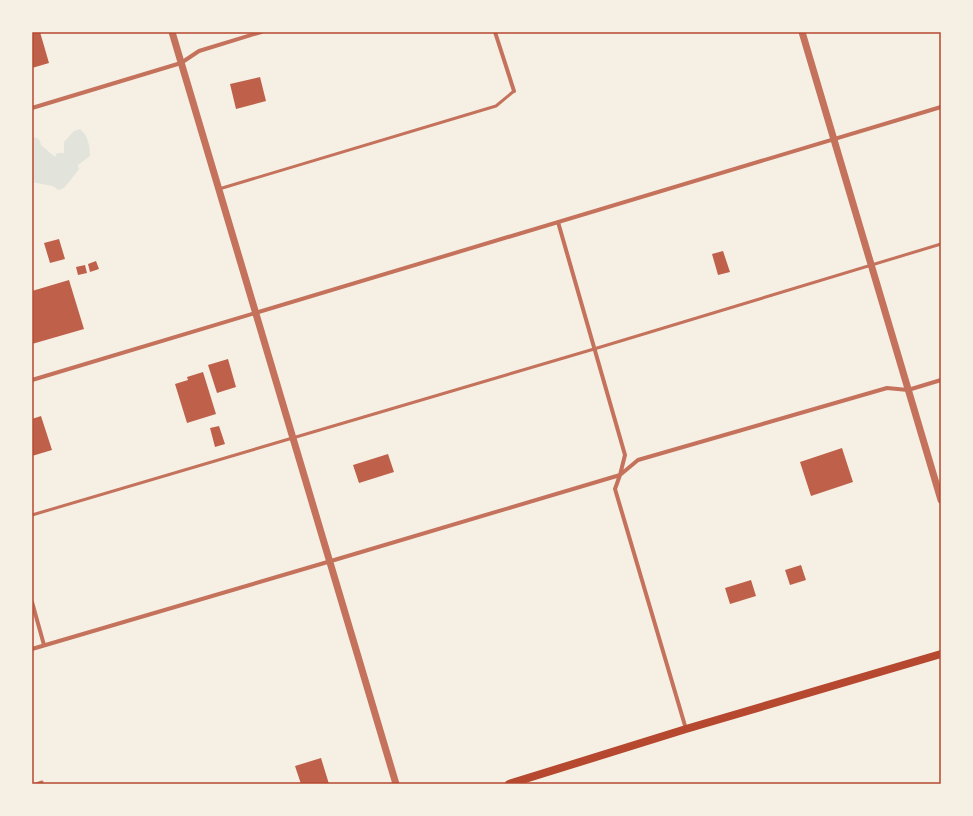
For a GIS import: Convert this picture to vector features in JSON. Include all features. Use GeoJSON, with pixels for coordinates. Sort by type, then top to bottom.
{"type":"FeatureCollection","features":[{"type":"Feature","properties":{"kind":"main road"},"geometry":{"type":"LineString","coordinates":[[509,784],[686,729],[941,654]]}},
{"type":"Feature","properties":{"kind":"street"},"geometry":{"type":"LineString","coordinates":[[172,32],[331,561],[396,784]]}},
{"type":"Feature","properties":{"kind":"street"},"geometry":{"type":"LineString","coordinates":[[32,108],[181,63],[199,51],[261,32]]}},
{"type":"Feature","properties":{"kind":"street"},"geometry":{"type":"LineString","coordinates":[[495,32],[514,91]]}},
{"type":"Feature","properties":{"kind":"street"},"geometry":{"type":"LineString","coordinates":[[802,32],[941,500]]}},
{"type":"Feature","properties":{"kind":"street"},"geometry":{"type":"LineString","coordinates":[[32,380],[941,107]]}},
{"type":"Feature","properties":{"kind":"street"},"geometry":{"type":"LineString","coordinates":[[558,222],[624,455],[615,489],[686,729]]}},
{"type":"Feature","properties":{"kind":"street"},"geometry":{"type":"LineString","coordinates":[[32,649],[620,474],[638,460],[887,388],[908,390],[941,380]]}},
{"type":"Feature","properties":{"kind":"street"},"geometry":{"type":"LineString","coordinates":[[32,602],[44,646]]}},
{"type":"Feature","properties":{"kind":"lane"},"geometry":{"type":"LineString","coordinates":[[219,189],[496,106],[514,91]]}},
{"type":"Feature","properties":{"kind":"lane"},"geometry":{"type":"LineString","coordinates":[[32,515],[594,349],[941,244]]}},
{"type":"Feature","properties":{"kind":"lane"},"geometry":{"type":"LineString","coordinates":[[36,784],[42,782]]}},
{"type":"Feature","properties":{"kind":"shaded area"},"geometry":{"type":"Polygon","coordinates":[[[80,129],[87,138],[90,156],[78,165],[79,169],[65,187],[59,190],[52,186],[32,182],[32,137],[37,138],[41,145],[55,157],[57,153],[64,153],[64,142],[74,131],[80,129]]]}},
{"type":"Feature","properties":{"kind":"building"},"geometry":{"type":"Polygon","coordinates":[[[32,32],[40,32],[49,63],[32,68],[32,32]]]}},
{"type":"Feature","properties":{"kind":"building"},"geometry":{"type":"Polygon","coordinates":[[[260,77],[266,101],[236,109],[230,84],[260,77]]]}},
{"type":"Feature","properties":{"kind":"building"},"geometry":{"type":"Polygon","coordinates":[[[59,239],[65,259],[50,263],[44,243],[59,239]]]}},
{"type":"Feature","properties":{"kind":"building"},"geometry":{"type":"Polygon","coordinates":[[[723,251],[730,272],[718,275],[712,254],[723,251]]]}},
{"type":"Feature","properties":{"kind":"building"},"geometry":{"type":"Polygon","coordinates":[[[96,261],[99,269],[90,272],[88,264],[96,261]]]}},
{"type":"Feature","properties":{"kind":"building"},"geometry":{"type":"Polygon","coordinates":[[[85,265],[87,273],[78,275],[76,267],[85,265]]]}},
{"type":"Feature","properties":{"kind":"building"},"geometry":{"type":"Polygon","coordinates":[[[69,280],[84,329],[32,344],[32,291],[69,280]]]}},
{"type":"Feature","properties":{"kind":"building"},"geometry":{"type":"Polygon","coordinates":[[[228,359],[236,387],[217,393],[208,365],[228,359]]]}},
{"type":"Feature","properties":{"kind":"building"},"geometry":{"type":"Polygon","coordinates":[[[203,372],[216,414],[187,423],[175,384],[188,380],[187,377],[203,372]]]}},
{"type":"Feature","properties":{"kind":"building"},"geometry":{"type":"Polygon","coordinates":[[[41,416],[52,450],[32,456],[32,419],[41,416]]]}},
{"type":"Feature","properties":{"kind":"building"},"geometry":{"type":"Polygon","coordinates":[[[219,426],[225,444],[215,447],[210,428],[219,426]]]}},
{"type":"Feature","properties":{"kind":"building"},"geometry":{"type":"Polygon","coordinates":[[[842,448],[853,482],[811,496],[800,462],[842,448]]]}},
{"type":"Feature","properties":{"kind":"building"},"geometry":{"type":"Polygon","coordinates":[[[388,454],[394,472],[359,483],[353,465],[388,454]]]}},
{"type":"Feature","properties":{"kind":"building"},"geometry":{"type":"Polygon","coordinates":[[[801,565],[806,580],[790,585],[785,570],[801,565]]]}},
{"type":"Feature","properties":{"kind":"building"},"geometry":{"type":"Polygon","coordinates":[[[751,580],[756,596],[730,604],[725,588],[751,580]]]}},
{"type":"Feature","properties":{"kind":"building"},"geometry":{"type":"Polygon","coordinates":[[[321,758],[329,784],[301,784],[295,766],[321,758]]]}}]}
